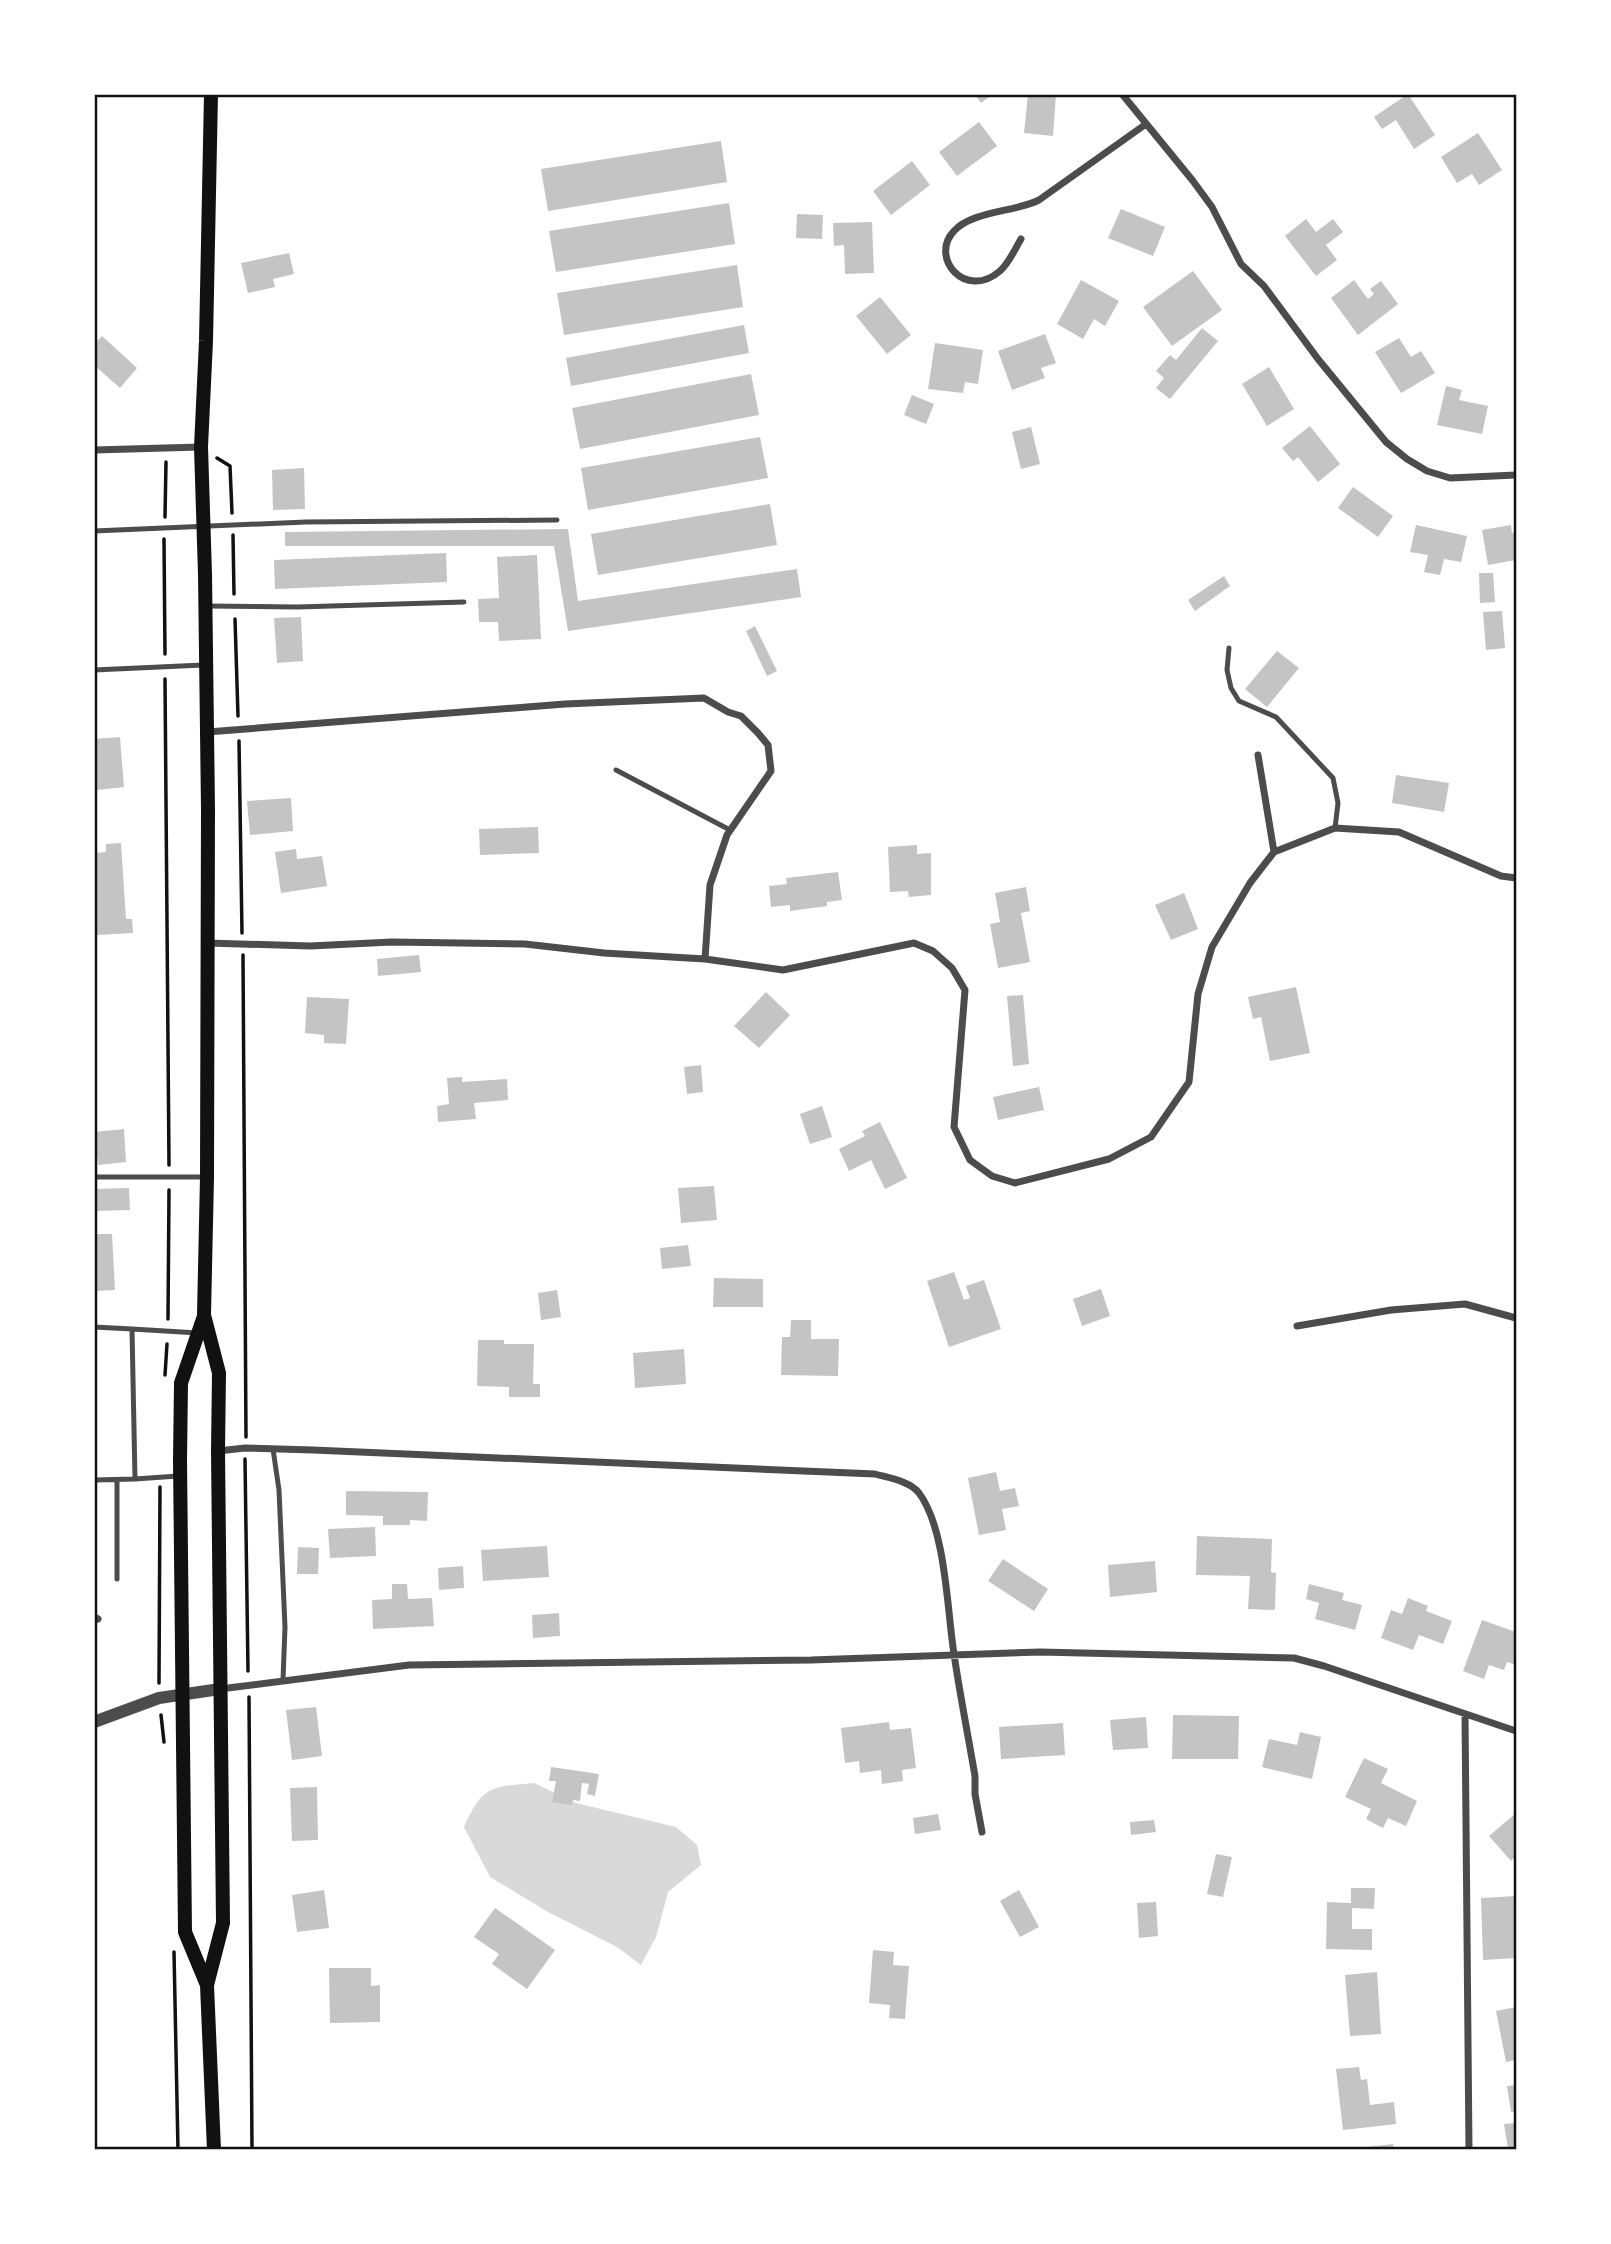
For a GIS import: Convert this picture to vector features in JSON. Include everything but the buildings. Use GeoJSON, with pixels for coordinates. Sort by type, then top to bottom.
{"type":"FeatureCollection","features":[{"type":"Feature","properties":{"kind":"main road"},"geometry":{"type":"LineString","coordinates":[[211,94],[201,447],[207,732],[207,1177],[204,1315],[219,1373],[223,1923],[207,1985],[214,2150]]}},
{"type":"Feature","properties":{"kind":"main road"},"geometry":{"type":"LineString","coordinates":[[204,1315],[181,1382],[180,1476],[185,1932],[207,1985]]}},
{"type":"Feature","properties":{"kind":"street"},"geometry":{"type":"LineString","coordinates":[[1122,94],[1206,198],[1241,264],[1264,286],[1318,359],[1387,442],[1427,471],[1450,478],[1517,475]]}},
{"type":"Feature","properties":{"kind":"street"},"geometry":{"type":"LineString","coordinates":[[1021,239],[1001,270],[990,277],[968,281],[959,277],[949,267],[947,244],[953,231],[987,215],[1026,207],[1039,200],[1146,124]]}},
{"type":"Feature","properties":{"kind":"street"},"geometry":{"type":"LineString","coordinates":[[94,450],[201,447]]}},
{"type":"Feature","properties":{"kind":"street"},"geometry":{"type":"LineString","coordinates":[[207,732],[565,704],[704,698],[727,712],[741,716],[768,746],[771,771],[730,831],[710,885],[705,959]]}},
{"type":"Feature","properties":{"kind":"street"},"geometry":{"type":"LineString","coordinates":[[1258,755],[1274,852]]}},
{"type":"Feature","properties":{"kind":"street"},"geometry":{"type":"LineString","coordinates":[[207,943],[310,946],[462,942],[525,944],[604,953],[705,959],[783,970],[914,943],[933,951],[952,968],[965,990],[954,1127],[970,1160],[992,1177],[1015,1183],[1109,1159],[1150,1137],[1189,1082],[1198,994],[1212,947],[1250,883],[1274,852],[1335,828],[1399,832],[1501,876],[1517,877]]}},
{"type":"Feature","properties":{"kind":"street"},"geometry":{"type":"LineString","coordinates":[[1297,1326],[1391,1310],[1465,1304],[1517,1318]]}},
{"type":"Feature","properties":{"kind":"street"},"geometry":{"type":"LineString","coordinates":[[218,1451],[246,1448],[875,1474],[918,1491],[930,1513],[939,1541],[982,1832]]}},
{"type":"Feature","properties":{"kind":"street"},"geometry":{"type":"LineString","coordinates":[[94,1722],[159,1698],[181,1694],[409,1665],[811,1660],[1040,1652],[1294,1658],[1517,1731]]}},
{"type":"Feature","properties":{"kind":"street"},"geometry":{"type":"LineString","coordinates":[[1465,1714],[1469,2150]]}},
{"type":"Feature","properties":{"kind":"lane"},"geometry":{"type":"LineString","coordinates":[[94,531],[306,522],[558,520]]}},
{"type":"Feature","properties":{"kind":"lane"},"geometry":{"type":"LineString","coordinates":[[206,606],[464,602]]}},
{"type":"Feature","properties":{"kind":"lane"},"geometry":{"type":"LineString","coordinates":[[1229,648],[1227,670],[1231,688],[1239,701],[1276,717],[1333,778],[1338,803],[1335,828]]}},
{"type":"Feature","properties":{"kind":"lane"},"geometry":{"type":"LineString","coordinates":[[94,670],[206,665]]}},
{"type":"Feature","properties":{"kind":"lane"},"geometry":{"type":"LineString","coordinates":[[616,770],[730,831]]}},
{"type":"Feature","properties":{"kind":"lane"},"geometry":{"type":"LineString","coordinates":[[94,1177],[207,1177]]}},
{"type":"Feature","properties":{"kind":"lane"},"geometry":{"type":"LineString","coordinates":[[94,1327],[198,1333]]}},
{"type":"Feature","properties":{"kind":"lane"},"geometry":{"type":"LineString","coordinates":[[132,1329],[135,1479]]}},
{"type":"Feature","properties":{"kind":"lane"},"geometry":{"type":"LineString","coordinates":[[273,1450],[279,1490],[285,1627],[283,1680]]}},
{"type":"Feature","properties":{"kind":"lane"},"geometry":{"type":"LineString","coordinates":[[94,1480],[180,1476]]}},
{"type":"Feature","properties":{"kind":"lane"},"geometry":{"type":"LineString","coordinates":[[117,1480],[117,1579]]}},
{"type":"Feature","properties":{"kind":"path"},"geometry":{"type":"LineString","coordinates":[[201,447],[230,466],[242,922]]}},
{"type":"Feature","properties":{"kind":"path"},"geometry":{"type":"LineString","coordinates":[[165,1384],[170,1177],[164,528],[166,448]]}},
{"type":"Feature","properties":{"kind":"path"},"geometry":{"type":"LineString","coordinates":[[244,969],[247,1424]]}},
{"type":"Feature","properties":{"kind":"path"},"geometry":{"type":"LineString","coordinates":[[245,1472],[247,1650]]}},
{"type":"Feature","properties":{"kind":"path"},"geometry":{"type":"LineString","coordinates":[[159,1667],[160,1477]]}},
{"type":"Feature","properties":{"kind":"path"},"geometry":{"type":"LineString","coordinates":[[250,1718],[252,2150]]}},
{"type":"Feature","properties":{"kind":"shaded area"},"geometry":{"type":"Polygon","coordinates":[[[534,1783],[576,1803],[676,1827],[697,1845],[701,1865],[668,1892],[656,1937],[641,1965],[617,1947],[548,1912],[490,1877],[464,1827],[477,1803],[490,1791],[534,1783]]]}}]}
